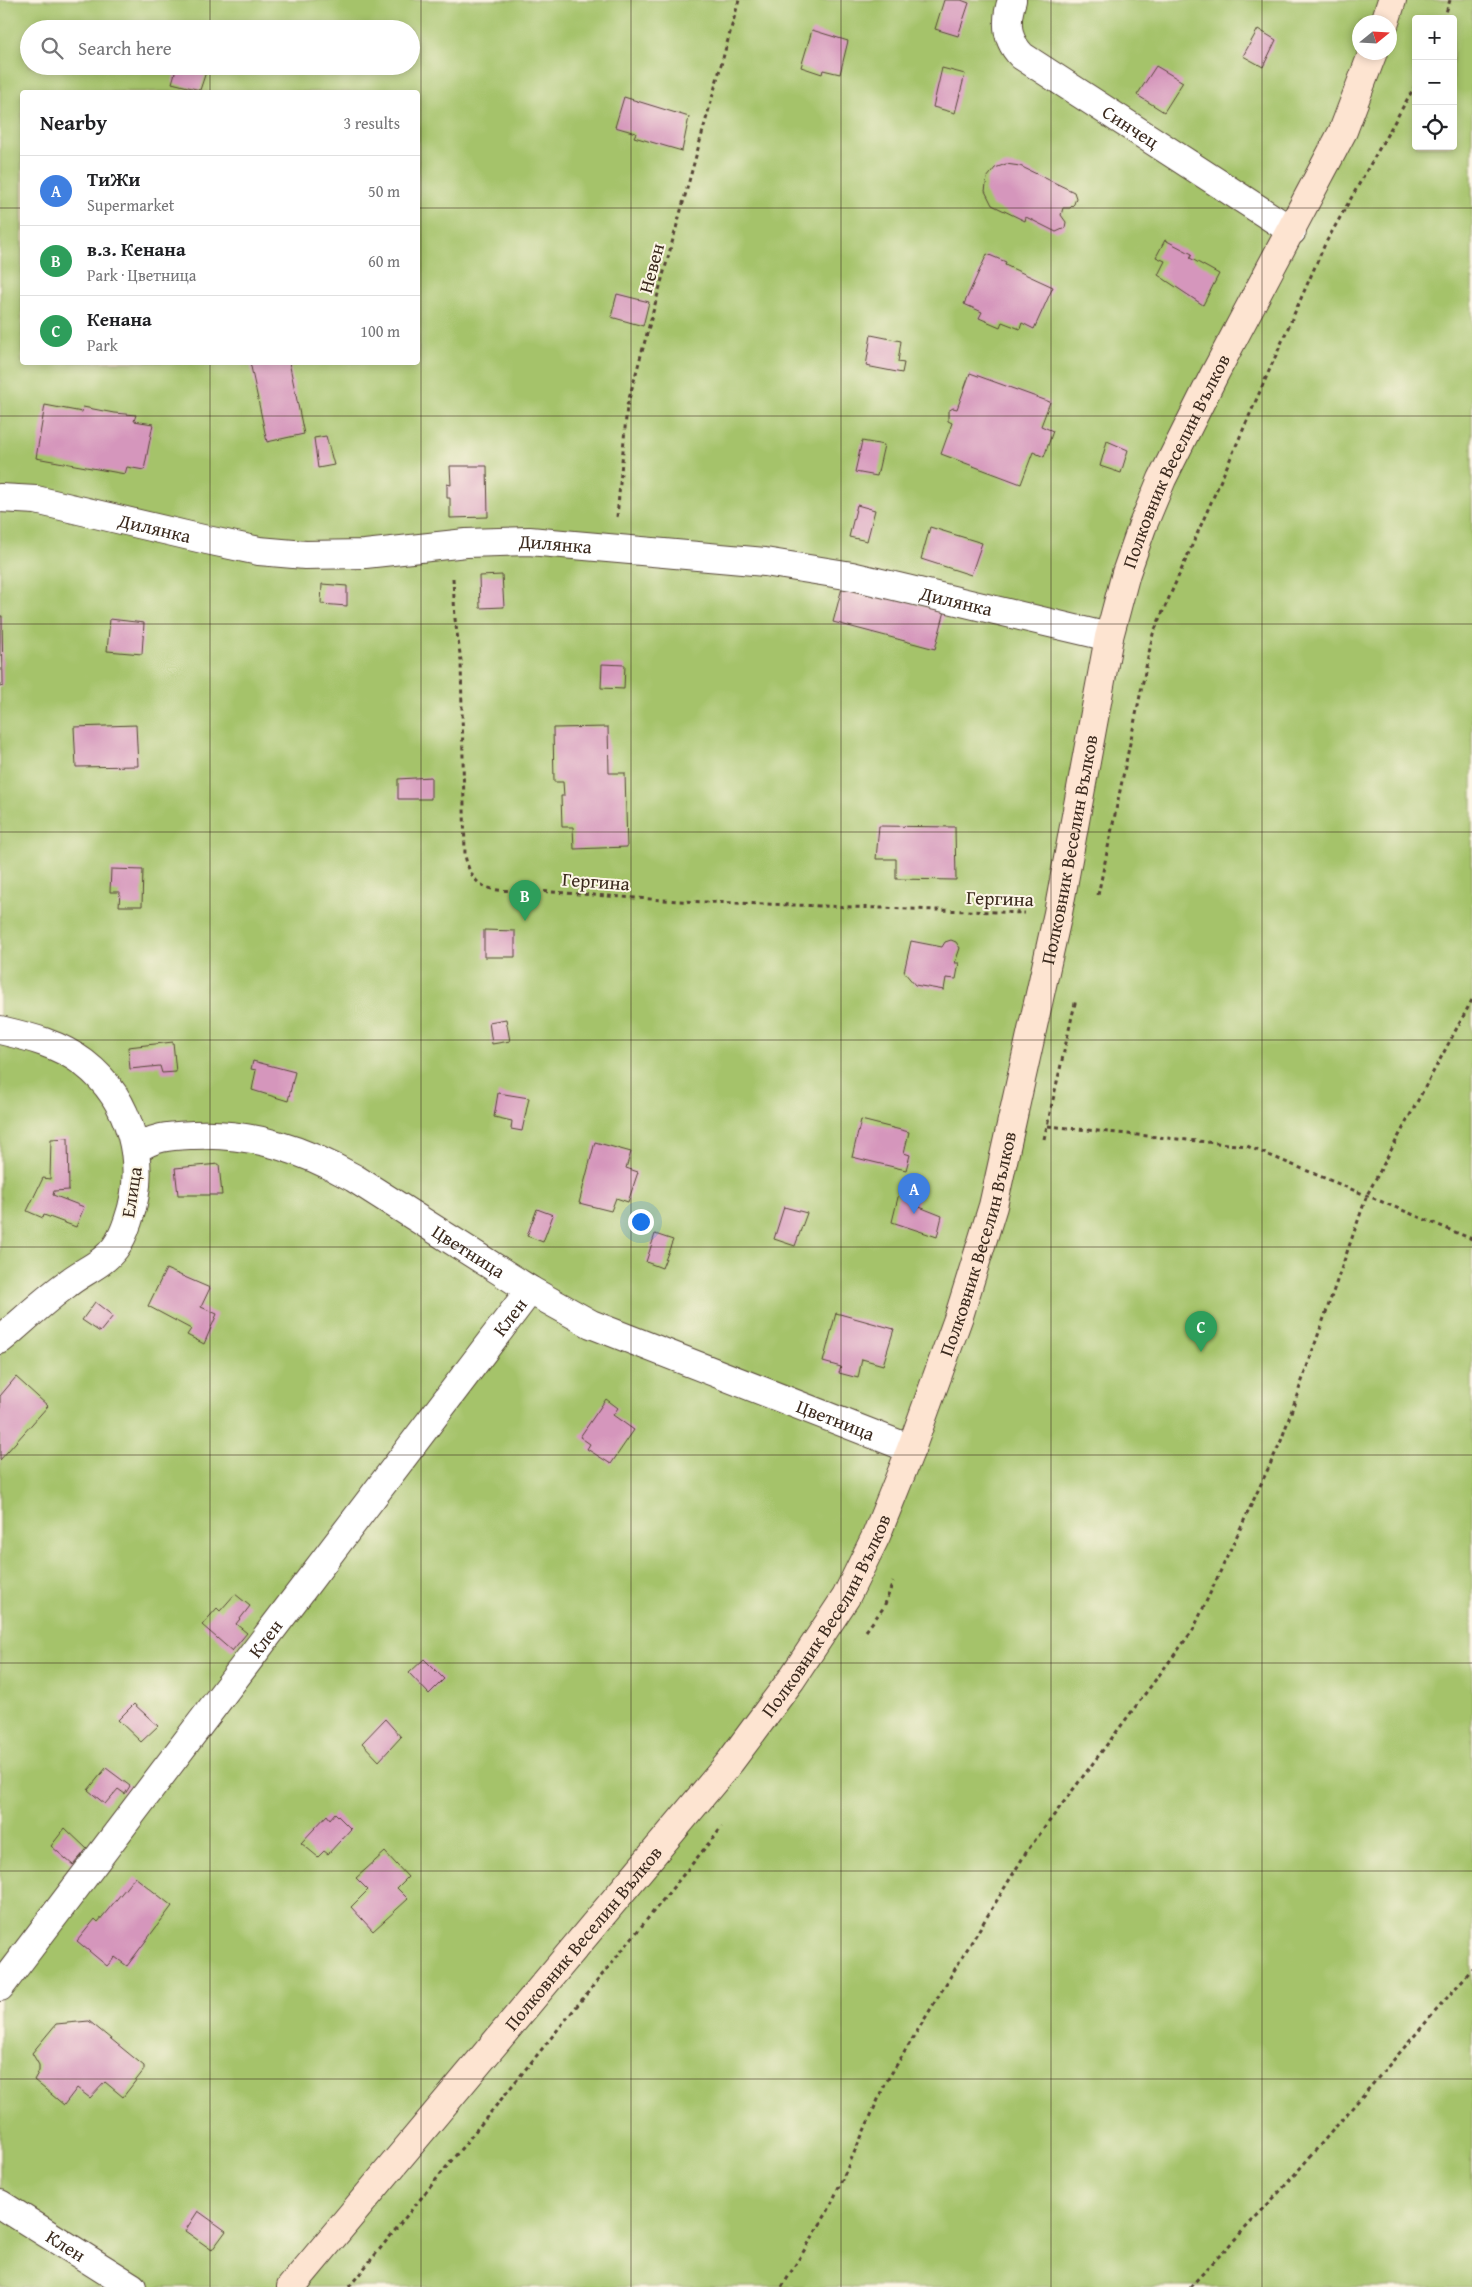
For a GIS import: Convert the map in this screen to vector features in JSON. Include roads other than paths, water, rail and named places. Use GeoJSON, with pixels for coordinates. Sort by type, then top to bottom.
{"type":"FeatureCollection","features":[{"type":"Feature","properties":{"kind":"main road"},"geometry":{"type":"LineString","coordinates":[[1387,15],[1392,0]]}},
{"type":"Feature","properties":{"kind":"main road","name":"Полковник Веселин Вълков"},"geometry":{"type":"LineString","coordinates":[[291,2287],[724,1769],[791,1680],[846,1597],[876,1536],[911,1449],[962,1306],[993,1206],[1058,913],[1109,636],[1126,573],[1142,527],[1162,479],[1214,375],[1292,231],[1343,131],[1370,60]]}},
{"type":"Feature","properties":{"kind":"street","name":"Синчец"},"geometry":{"type":"LineString","coordinates":[[1012,0],[1007,15],[1010,38],[1022,56],[1292,231]]}},
{"type":"Feature","properties":{"kind":"street","name":"Дилянка"},"geometry":{"type":"LineString","coordinates":[[0,498],[36,500],[259,550],[332,555],[365,554],[452,544],[529,541],[615,547],[765,562],[844,574],[1109,636]]}},
{"type":"Feature","properties":{"kind":"street","name":"Елица"},"geometry":{"type":"LineString","coordinates":[[0,1030],[47,1043],[64,1050],[84,1064],[113,1094],[124,1114],[135,1150],[138,1172],[134,1196],[124,1231],[116,1247],[103,1262],[66,1284],[0,1340]]}},
{"type":"Feature","properties":{"kind":"street","name":"Цветница"},"geometry":{"type":"LineString","coordinates":[[135,1150],[150,1140],[210,1134],[237,1136],[269,1142],[300,1151],[326,1162],[354,1178],[530,1290],[572,1314],[620,1337],[911,1449]]}},
{"type":"Feature","properties":{"kind":"street","name":"Клен"},"geometry":{"type":"LineString","coordinates":[[0,1987],[530,1290]]}},
{"type":"Feature","properties":{"kind":"street","name":"Клен"},"geometry":{"type":"LineString","coordinates":[[0,2204],[132,2287]]}},
{"type":"Feature","properties":{"kind":"place","name":"в.з. Кенана"},"geometry":{"type":"Point","coordinates":[525,921]}},
{"type":"Feature","properties":{"kind":"place","name":"ТиЖи"},"geometry":{"type":"Point","coordinates":[914,1214]}},
{"type":"Feature","properties":{"kind":"place","name":"Кенана"},"geometry":{"type":"Point","coordinates":[1201,1352]}}]}
